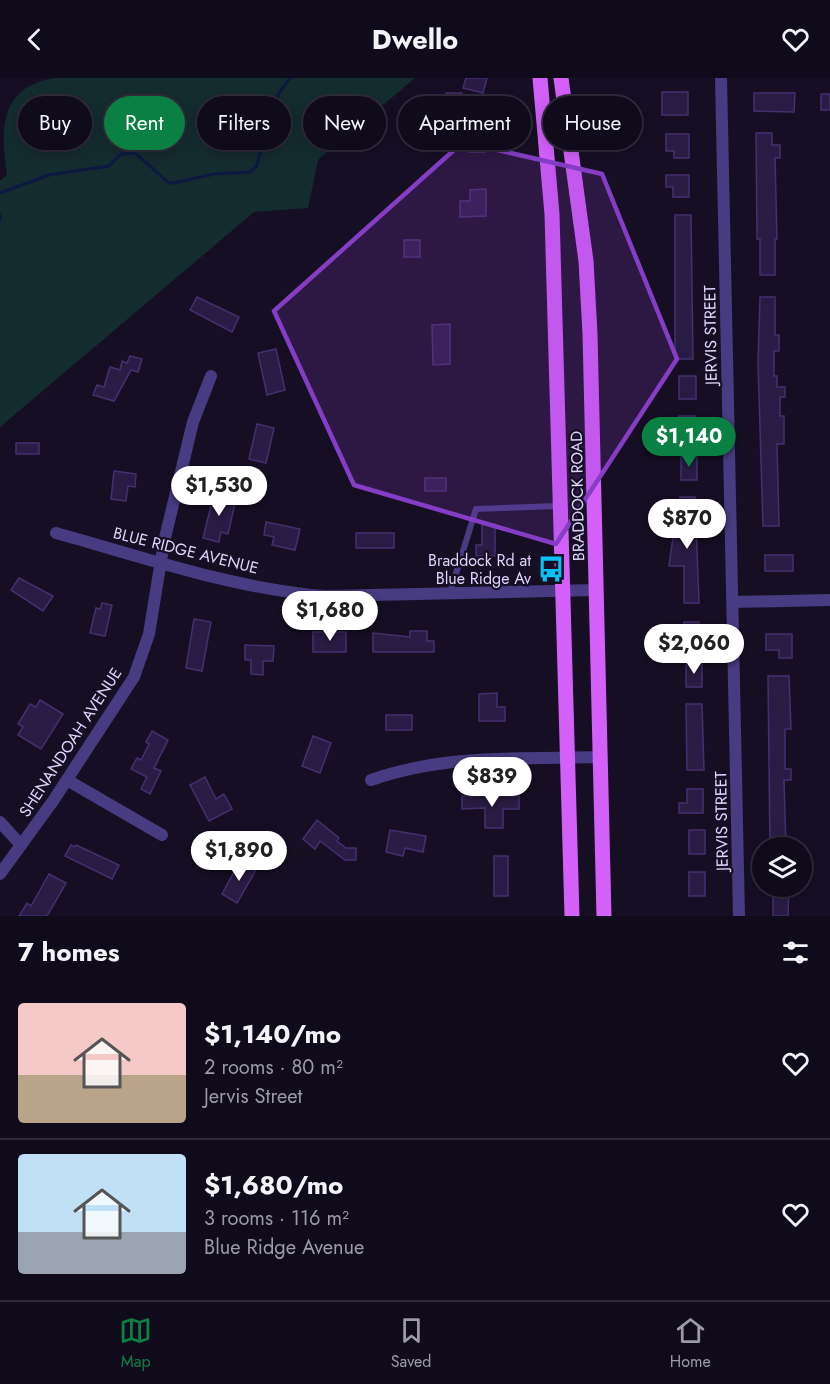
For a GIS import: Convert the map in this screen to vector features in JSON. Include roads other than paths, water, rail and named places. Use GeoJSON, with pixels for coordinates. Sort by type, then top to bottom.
{"type":"FeatureCollection","features":[{"type":"Feature","properties":{"kind":"main road","name":"BRADDOCK ROAD"},"geometry":{"type":"LineString","coordinates":[[540,78],[552,214],[572,916]]}},
{"type":"Feature","properties":{"kind":"main road","name":"BRADDOCK ROAD"},"geometry":{"type":"LineString","coordinates":[[561,78],[586,261],[593,410],[604,916]]}},
{"type":"Feature","properties":{"kind":"street","name":"JERVIS STREET"},"geometry":{"type":"LineString","coordinates":[[721,78],[739,916]]}},
{"type":"Feature","properties":{"kind":"street","name":"SHENANDOAH AVENUE"},"geometry":{"type":"LineString","coordinates":[[0,874],[67,780],[134,678],[149,634],[161,562],[193,422],[211,376]]}},
{"type":"Feature","properties":{"kind":"street","name":"BLUE RIDGE AVENUE"},"geometry":{"type":"LineString","coordinates":[[56,533],[161,562],[296,594],[325,596],[596,590]]}},
{"type":"Feature","properties":{"kind":"street"},"geometry":{"type":"LineString","coordinates":[[733,602],[830,600]]}},
{"type":"Feature","properties":{"kind":"street"},"geometry":{"type":"LineString","coordinates":[[371,780],[403,769],[448,761],[600,758]]}},
{"type":"Feature","properties":{"kind":"street"},"geometry":{"type":"LineString","coordinates":[[67,780],[162,835]]}},
{"type":"Feature","properties":{"kind":"street"},"geometry":{"type":"LineString","coordinates":[[0,822],[21,845]]}},
{"type":"Feature","properties":{"kind":"lane"},"geometry":{"type":"LineString","coordinates":[[450,594],[476,509],[562,506]]}},
{"type":"Feature","properties":{"kind":"waterway"},"geometry":{"type":"LineString","coordinates":[[0,193],[49,175],[109,166],[121,154],[135,153],[169,183],[214,174],[250,172],[256,167],[279,93],[290,78]]}},
{"type":"Feature","properties":{"kind":"waterway"},"geometry":{"type":"LineString","coordinates":[[0,214],[0,220]]}},
{"type":"Feature","properties":{"kind":"place","name":"Braddock Rd at Blue Ridge Av"},"geometry":{"type":"Point","coordinates":[551,569]}}]}
